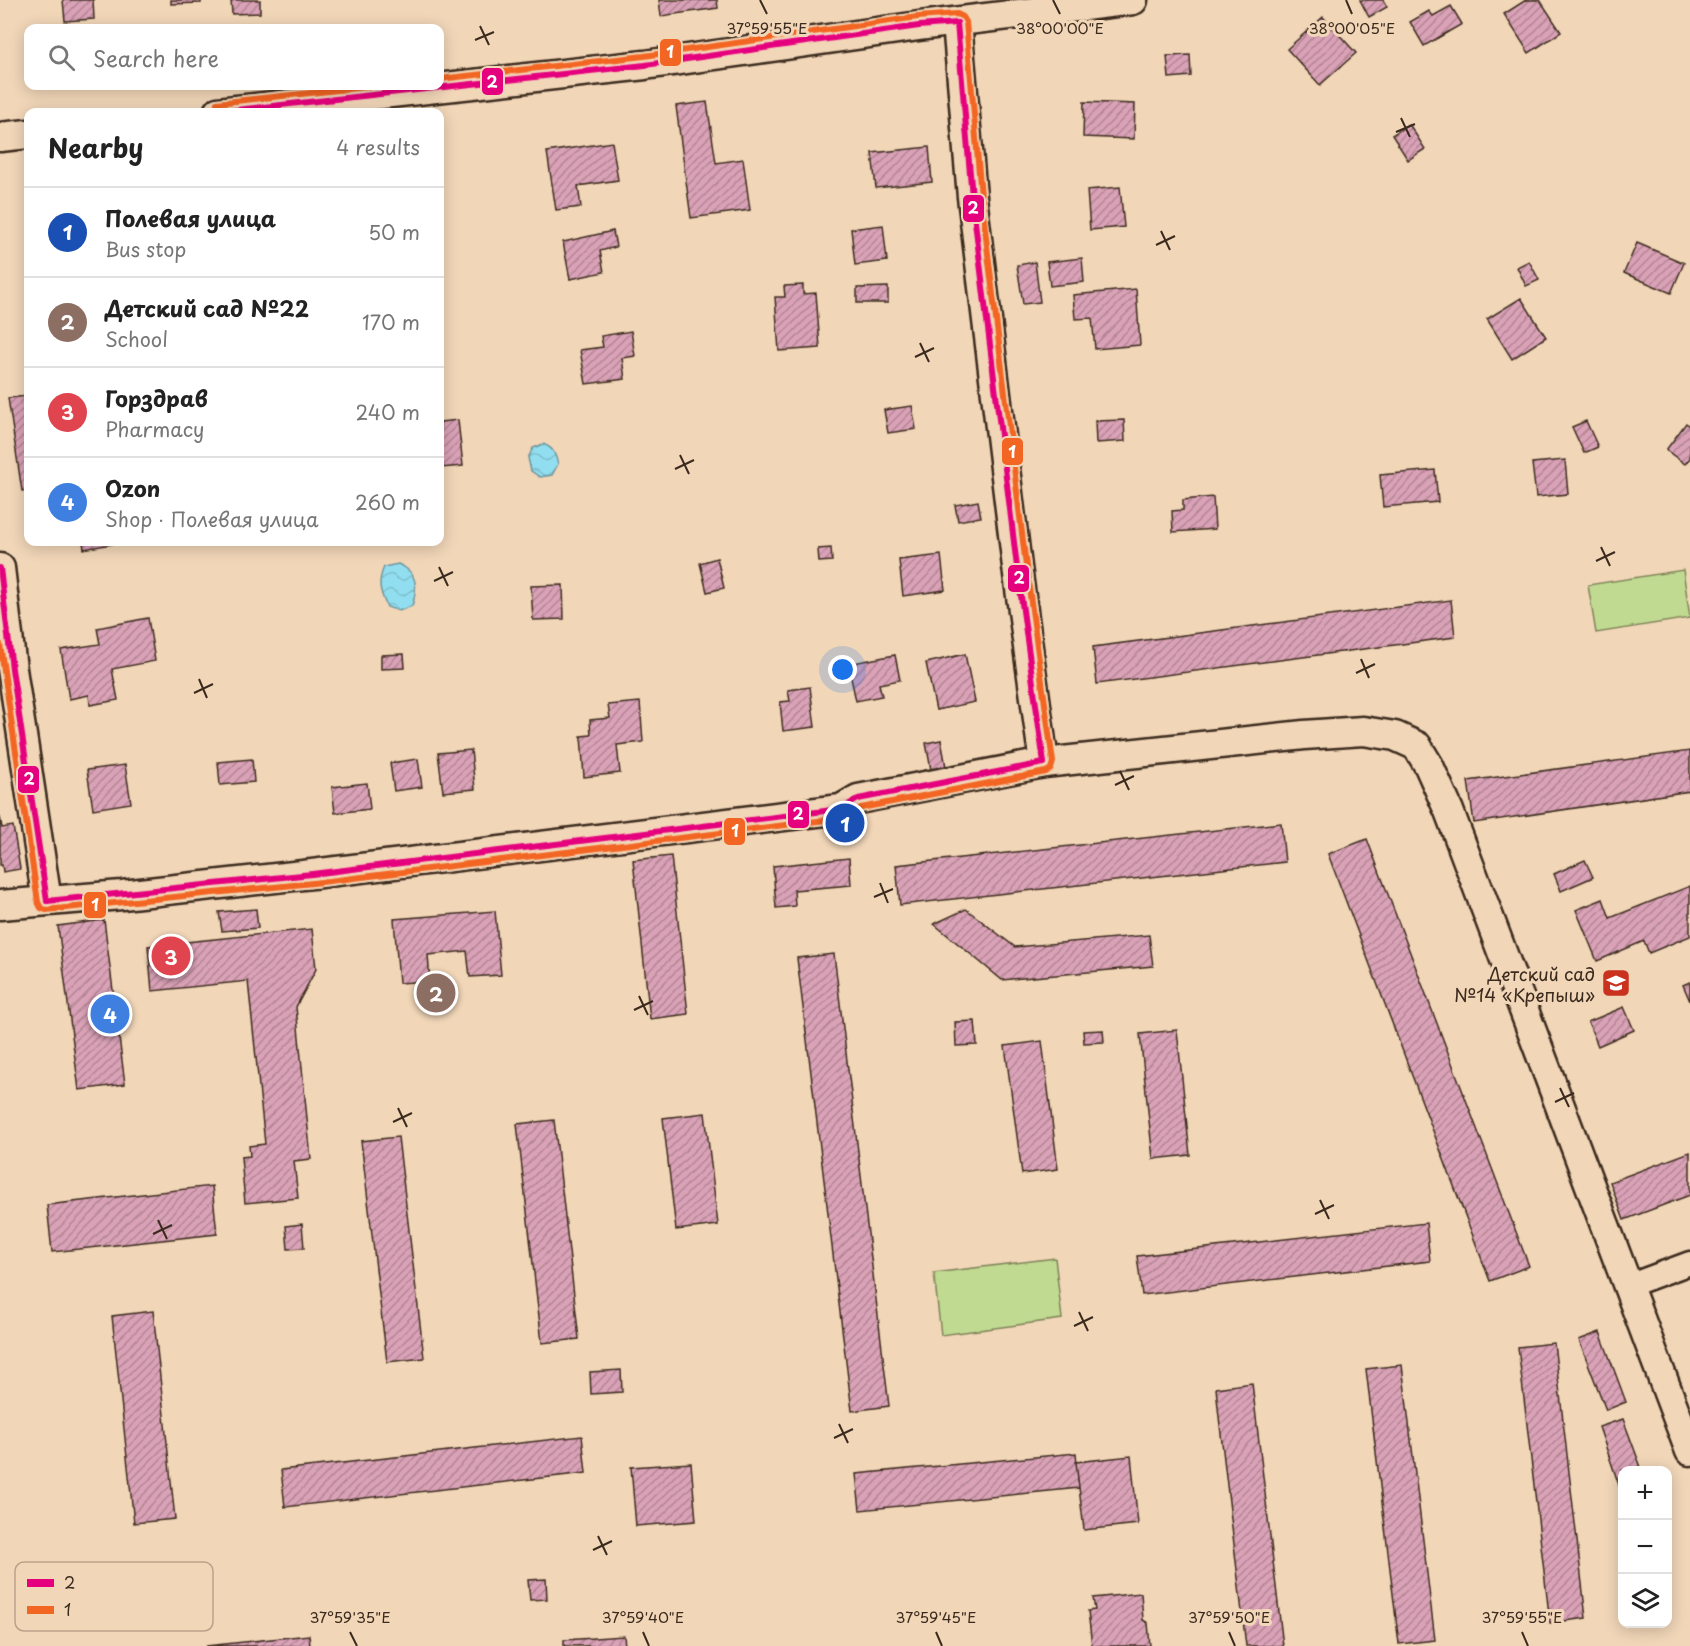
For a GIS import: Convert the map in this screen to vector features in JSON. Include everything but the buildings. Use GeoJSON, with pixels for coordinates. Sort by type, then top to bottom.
{"type":"FeatureCollection","features":[{"type":"Feature","properties":{"kind":"street"},"geometry":{"type":"LineString","coordinates":[[444,87],[645,65],[919,26],[1132,0]]}},
{"type":"Feature","properties":{"kind":"street"},"geometry":{"type":"LineString","coordinates":[[957,23],[974,209],[1017,567],[1044,763]]}},
{"type":"Feature","properties":{"kind":"street"},"geometry":{"type":"LineString","coordinates":[[254,108],[418,90]]}},
{"type":"Feature","properties":{"kind":"street"},"geometry":{"type":"LineString","coordinates":[[0,137],[24,134]]}},
{"type":"Feature","properties":{"kind":"street"},"geometry":{"type":"LineString","coordinates":[[0,568],[12,669],[47,901]]}},
{"type":"Feature","properties":{"kind":"street"},"geometry":{"type":"LineString","coordinates":[[0,905],[312,874],[830,811],[841,809],[858,799],[1044,763],[1304,735],[1363,731],[1395,736],[1417,747],[1429,766],[1449,812],[1690,1451]]}},
{"type":"Feature","properties":{"kind":"street"},"geometry":{"type":"LineString","coordinates":[[1628,1286],[1690,1263]]}},
{"type":"Feature","properties":{"kind":"green space"},"geometry":{"type":"Polygon","coordinates":[[[1683,570],[1690,618],[1596,633],[1588,585],[1683,570]]]}},
{"type":"Feature","properties":{"kind":"green space"},"geometry":{"type":"Polygon","coordinates":[[[1055,1258],[1062,1319],[941,1335],[934,1273],[1055,1258]]]}},
{"type":"Feature","properties":{"kind":"water"},"geometry":{"type":"Polygon","coordinates":[[[543,444],[552,449],[558,464],[552,475],[540,477],[531,471],[528,458],[533,448],[543,444]]]}},
{"type":"Feature","properties":{"kind":"water"},"geometry":{"type":"Polygon","coordinates":[[[398,564],[409,571],[415,581],[412,606],[399,611],[387,607],[380,583],[384,567],[398,564]]]}},
{"type":"Feature","properties":{"kind":"transit line","name":"1"},"geometry":{"type":"LineString","coordinates":[[0,644],[38,902],[41,908],[46,910],[313,883],[842,818],[861,808],[1046,772],[1051,769],[1053,762],[1026,566],[981,196],[966,22],[963,17],[957,14],[918,17],[644,56],[444,79]]}},
{"type":"Feature","properties":{"kind":"transit line","name":"2"},"geometry":{"type":"LineString","coordinates":[[957,23],[972,197],[1017,567],[1044,763]]}},
{"type":"Feature","properties":{"kind":"transit line","name":"2"},"geometry":{"type":"LineString","coordinates":[[444,87],[645,65],[919,26],[957,23]]}},
{"type":"Feature","properties":{"kind":"transit line","name":"1"},"geometry":{"type":"LineString","coordinates":[[217,103],[339,90]]}},
{"type":"Feature","properties":{"kind":"transit line","name":"2"},"geometry":{"type":"LineString","coordinates":[[254,108],[418,90]]}},
{"type":"Feature","properties":{"kind":"transit line","name":"2"},"geometry":{"type":"LineString","coordinates":[[0,568],[12,669],[47,901]]}},
{"type":"Feature","properties":{"kind":"transit line","name":"2"},"geometry":{"type":"LineString","coordinates":[[47,901],[312,874],[841,809],[858,799],[1044,763]]}},
{"type":"Feature","properties":{"kind":"place","name":"Полевая улица"},"geometry":{"type":"Point","coordinates":[845,823]}},
{"type":"Feature","properties":{"kind":"place","name":"Горздрав"},"geometry":{"type":"Point","coordinates":[171,956]}},
{"type":"Feature","properties":{"kind":"place","name":"Детский сад №14 «Крепыш»"},"geometry":{"type":"Point","coordinates":[1616,983]}},
{"type":"Feature","properties":{"kind":"place","name":"Детский сад №22"},"geometry":{"type":"Point","coordinates":[436,993]}},
{"type":"Feature","properties":{"kind":"place","name":"Ozon"},"geometry":{"type":"Point","coordinates":[110,1014]}}]}
